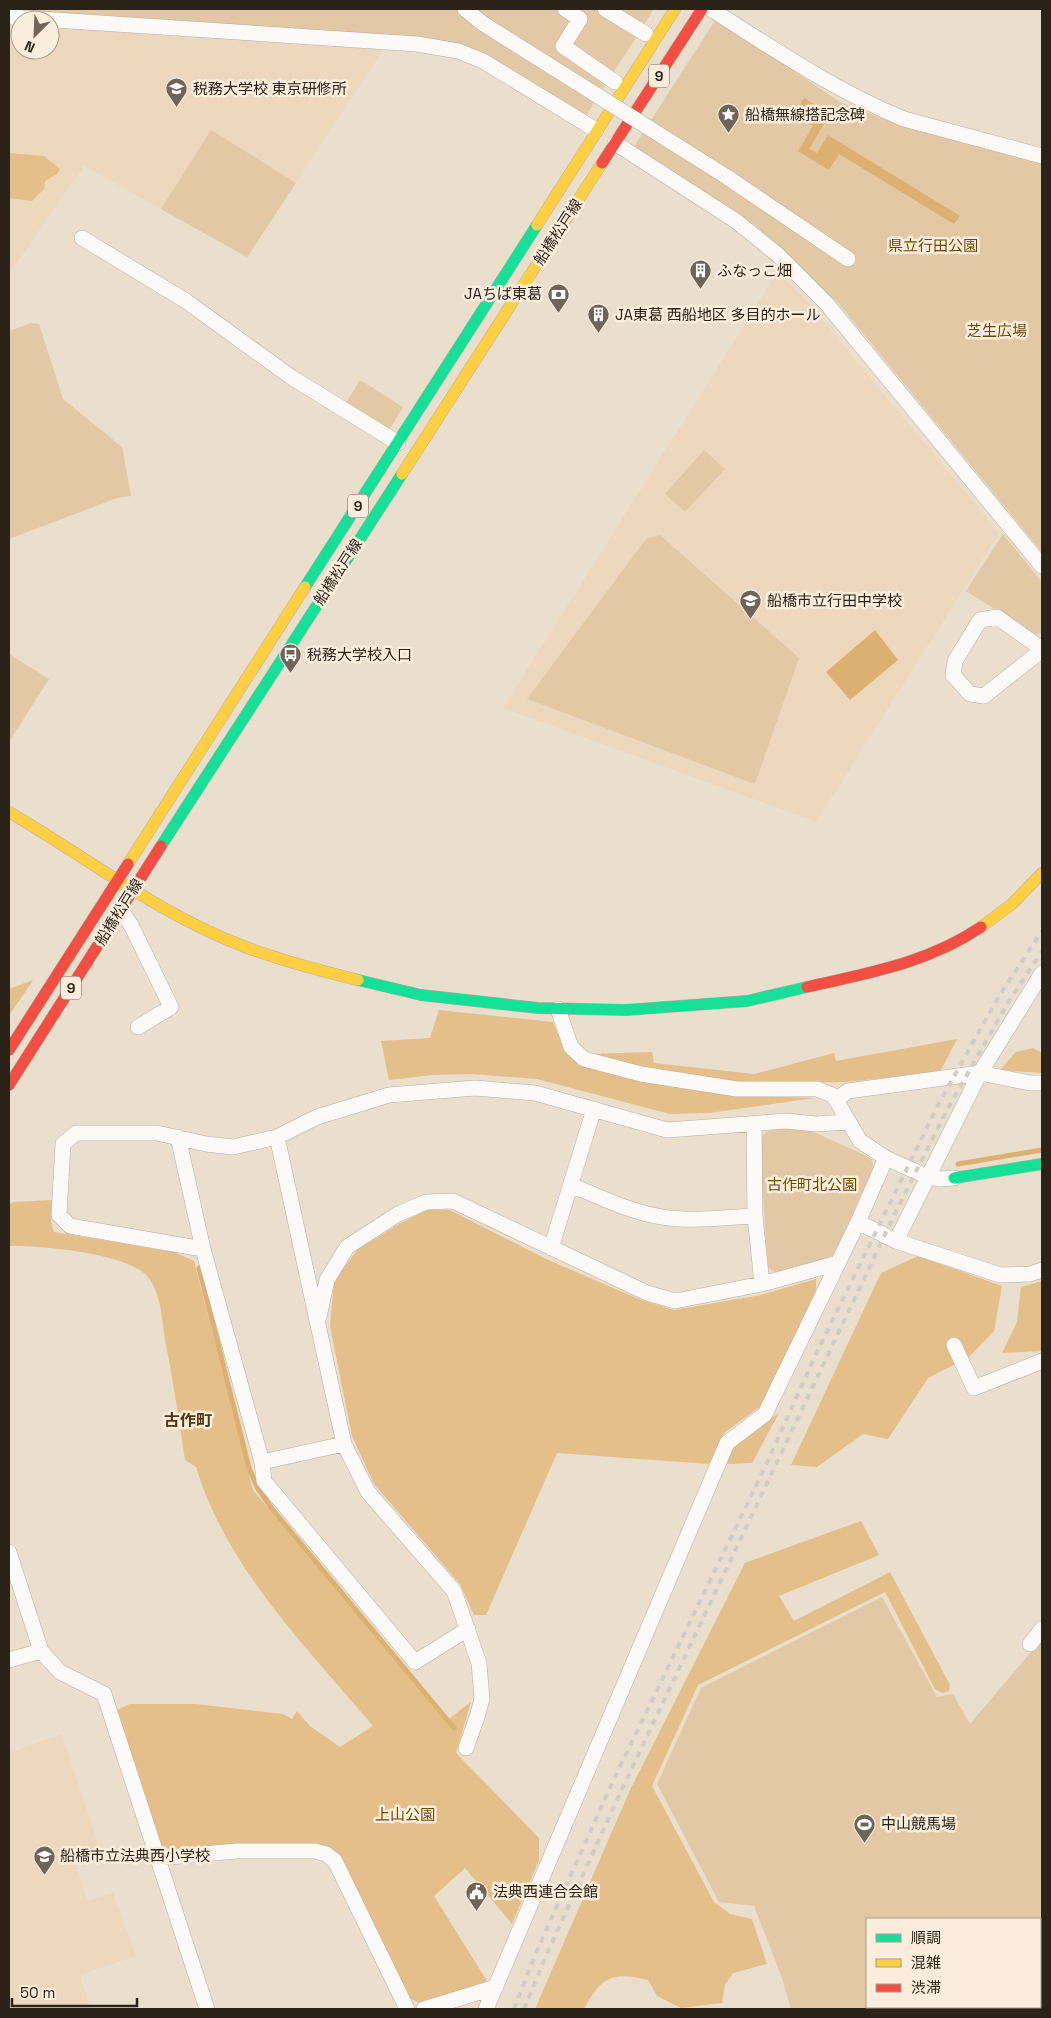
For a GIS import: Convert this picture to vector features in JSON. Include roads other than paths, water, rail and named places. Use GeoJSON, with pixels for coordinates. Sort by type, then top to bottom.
{"type":"FeatureCollection","features":[{"type":"Feature","properties":{"kind":"main road","name":"船橋松戸線"},"geometry":{"type":"LineString","coordinates":[[9,1050],[675,9]]}},
{"type":"Feature","properties":{"kind":"main road","name":"船橋松戸線"},"geometry":{"type":"LineString","coordinates":[[9,1086],[132,890],[702,9]]}},
{"type":"Feature","properties":{"kind":"main road"},"geometry":{"type":"LineString","coordinates":[[9,812],[57,840],[132,890],[160,906],[247,948],[307,967],[386,988],[421,995],[558,1009],[626,1010],[747,1001],[900,966],[918,960],[965,937],[1013,904],[1042,873]]}},
{"type":"Feature","properties":{"kind":"main road"},"geometry":{"type":"LineString","coordinates":[[954,1178],[1042,1164]]}},
{"type":"Feature","properties":{"kind":"street"},"geometry":{"type":"LineString","coordinates":[[465,9],[482,23],[727,177],[848,259]]}},
{"type":"Feature","properties":{"kind":"street"},"geometry":{"type":"LineString","coordinates":[[565,9],[583,14],[563,46],[615,82]]}},
{"type":"Feature","properties":{"kind":"street"},"geometry":{"type":"LineString","coordinates":[[605,9],[646,34]]}},
{"type":"Feature","properties":{"kind":"street"},"geometry":{"type":"LineString","coordinates":[[711,9],[836,87],[882,111],[904,120],[1042,156]]}},
{"type":"Feature","properties":{"kind":"street"},"geometry":{"type":"LineString","coordinates":[[9,16],[417,44],[458,51],[508,74],[596,130]]}},
{"type":"Feature","properties":{"kind":"street"},"geometry":{"type":"LineString","coordinates":[[616,143],[736,221],[784,261],[826,303],[1042,566]]}},
{"type":"Feature","properties":{"kind":"street"},"geometry":{"type":"LineString","coordinates":[[82,238],[186,301],[291,377],[398,443]]}},
{"type":"Feature","properties":{"kind":"street"},"geometry":{"type":"LineString","coordinates":[[997,617],[1042,649],[984,696],[970,694],[953,675],[954,661],[980,620],[997,617]]}},
{"type":"Feature","properties":{"kind":"street"},"geometry":{"type":"LineString","coordinates":[[120,909],[132,926],[171,1007],[138,1026]]}},
{"type":"Feature","properties":{"kind":"street"},"geometry":{"type":"LineString","coordinates":[[896,1241],[980,1072],[1042,973]]}},
{"type":"Feature","properties":{"kind":"street"},"geometry":{"type":"LineString","coordinates":[[558,1009],[571,1047],[584,1059],[641,1074],[737,1089],[817,1089],[832,1095],[860,1142],[886,1158],[928,1177],[940,1179],[954,1178]]}},
{"type":"Feature","properties":{"kind":"street"},"geometry":{"type":"LineString","coordinates":[[836,1100],[848,1091],[980,1072],[1030,1083],[1042,1083]]}},
{"type":"Feature","properties":{"kind":"street"},"geometry":{"type":"LineString","coordinates":[[203,1249],[70,1226],[59,1215],[63,1144],[76,1132],[157,1133],[233,1147],[277,1137],[317,1117],[388,1095],[475,1088],[534,1093],[666,1130],[786,1121],[816,1124],[848,1122]]}},
{"type":"Feature","properties":{"kind":"street"},"geometry":{"type":"LineString","coordinates":[[551,1248],[594,1109]]}},
{"type":"Feature","properties":{"kind":"street"},"geometry":{"type":"LineString","coordinates":[[754,1124],[755,1216],[762,1284]]}},
{"type":"Feature","properties":{"kind":"street"},"geometry":{"type":"LineString","coordinates":[[277,1137],[344,1444],[368,1492],[454,1592],[479,1663],[482,1699],[466,1748]]}},
{"type":"Feature","properties":{"kind":"street"},"geometry":{"type":"LineString","coordinates":[[178,1138],[203,1249],[262,1462],[264,1480],[415,1662],[468,1630]]}},
{"type":"Feature","properties":{"kind":"street"},"geometry":{"type":"LineString","coordinates":[[486,2009],[727,1443],[765,1414],[858,1222],[886,1158]]}},
{"type":"Feature","properties":{"kind":"street"},"geometry":{"type":"LineString","coordinates":[[571,1185],[629,1208],[662,1217],[755,1216]]}},
{"type":"Feature","properties":{"kind":"street"},"geometry":{"type":"LineString","coordinates":[[318,1322],[327,1280],[347,1247],[398,1214],[426,1202],[453,1201],[647,1293],[675,1301],[762,1284],[838,1263]]}},
{"type":"Feature","properties":{"kind":"street"},"geometry":{"type":"LineString","coordinates":[[858,1222],[896,1241],[1000,1275],[1030,1274],[1042,1270]]}},
{"type":"Feature","properties":{"kind":"street"},"geometry":{"type":"LineString","coordinates":[[954,1345],[974,1388],[1042,1361]]}},
{"type":"Feature","properties":{"kind":"street"},"geometry":{"type":"LineString","coordinates":[[262,1462],[344,1444]]}},
{"type":"Feature","properties":{"kind":"street"},"geometry":{"type":"LineString","coordinates":[[9,1552],[41,1651],[60,1672],[104,1694],[207,2009]]}},
{"type":"Feature","properties":{"kind":"street"},"geometry":{"type":"LineString","coordinates":[[1030,1644],[1042,1629]]}},
{"type":"Feature","properties":{"kind":"street"},"geometry":{"type":"LineString","coordinates":[[9,1660],[41,1651]]}},
{"type":"Feature","properties":{"kind":"street"},"geometry":{"type":"LineString","coordinates":[[158,1858],[237,1851],[315,1851],[326,1854],[335,1861],[407,2009]]}},
{"type":"Feature","properties":{"kind":"street"},"geometry":{"type":"LineString","coordinates":[[424,2009],[496,1987]]}},
{"type":"Feature","properties":{"kind":"waterway"},"geometry":{"type":"LineString","coordinates":[[958,1164],[1042,1150]]}},
{"type":"Feature","properties":{"kind":"waterway"},"geometry":{"type":"LineString","coordinates":[[199,1268],[249,1468],[257,1487],[272,1509],[454,1728]]}},
{"type":"Feature","properties":{"kind":"railway"},"geometry":{"type":"LineString","coordinates":[[514,2009],[536,1953],[612,1783],[765,1467],[817,1352],[938,1105],[999,996],[1042,931]]}},
{"type":"Feature","properties":{"kind":"railway"},"geometry":{"type":"LineString","coordinates":[[524,2009],[545,1958],[622,1789],[898,1207],[947,1110],[1009,1001],[1042,951]]}},
{"type":"Feature","properties":{"kind":"place","name":"税務大学校 東京研修所"},"geometry":{"type":"Point","coordinates":[177,108]}},
{"type":"Feature","properties":{"kind":"place","name":"船橋無線搭記念碑"},"geometry":{"type":"Point","coordinates":[729,134]}},
{"type":"Feature","properties":{"kind":"place","name":"ふなっこ畑"},"geometry":{"type":"Point","coordinates":[701,290]}},
{"type":"Feature","properties":{"kind":"place","name":"JAちば東葛"},"geometry":{"type":"Point","coordinates":[558,313]}},
{"type":"Feature","properties":{"kind":"place","name":"JA東葛 西船地区 多目的ホール"},"geometry":{"type":"Point","coordinates":[599,334]}},
{"type":"Feature","properties":{"kind":"place","name":"船橋市立行田中学校"},"geometry":{"type":"Point","coordinates":[751,620]}},
{"type":"Feature","properties":{"kind":"place","name":"税務大学校入口"},"geometry":{"type":"Point","coordinates":[291,674]}},
{"type":"Feature","properties":{"kind":"place","name":"中山競馬場"},"geometry":{"type":"Point","coordinates":[865,1843]}},
{"type":"Feature","properties":{"kind":"place","name":"船橋市立法典西小学校"},"geometry":{"type":"Point","coordinates":[44,1875]}},
{"type":"Feature","properties":{"kind":"place","name":"法典西連合会館"},"geometry":{"type":"Point","coordinates":[477,1911]}},
{"type":"Feature","properties":{"kind":"district","name":"古作町"},"geometry":{"type":"Point","coordinates":[188,1420]}},
{"type":"Feature","properties":{"kind":"park label","name":"県立行田公園"},"geometry":{"type":"Point","coordinates":[933,246]}},
{"type":"Feature","properties":{"kind":"park label","name":"芝生広場"},"geometry":{"type":"Point","coordinates":[997,331]}},
{"type":"Feature","properties":{"kind":"park label","name":"古作町北公園"},"geometry":{"type":"Point","coordinates":[812,1185]}},
{"type":"Feature","properties":{"kind":"park label","name":"上山公園"},"geometry":{"type":"Point","coordinates":[405,1815]}}]}
